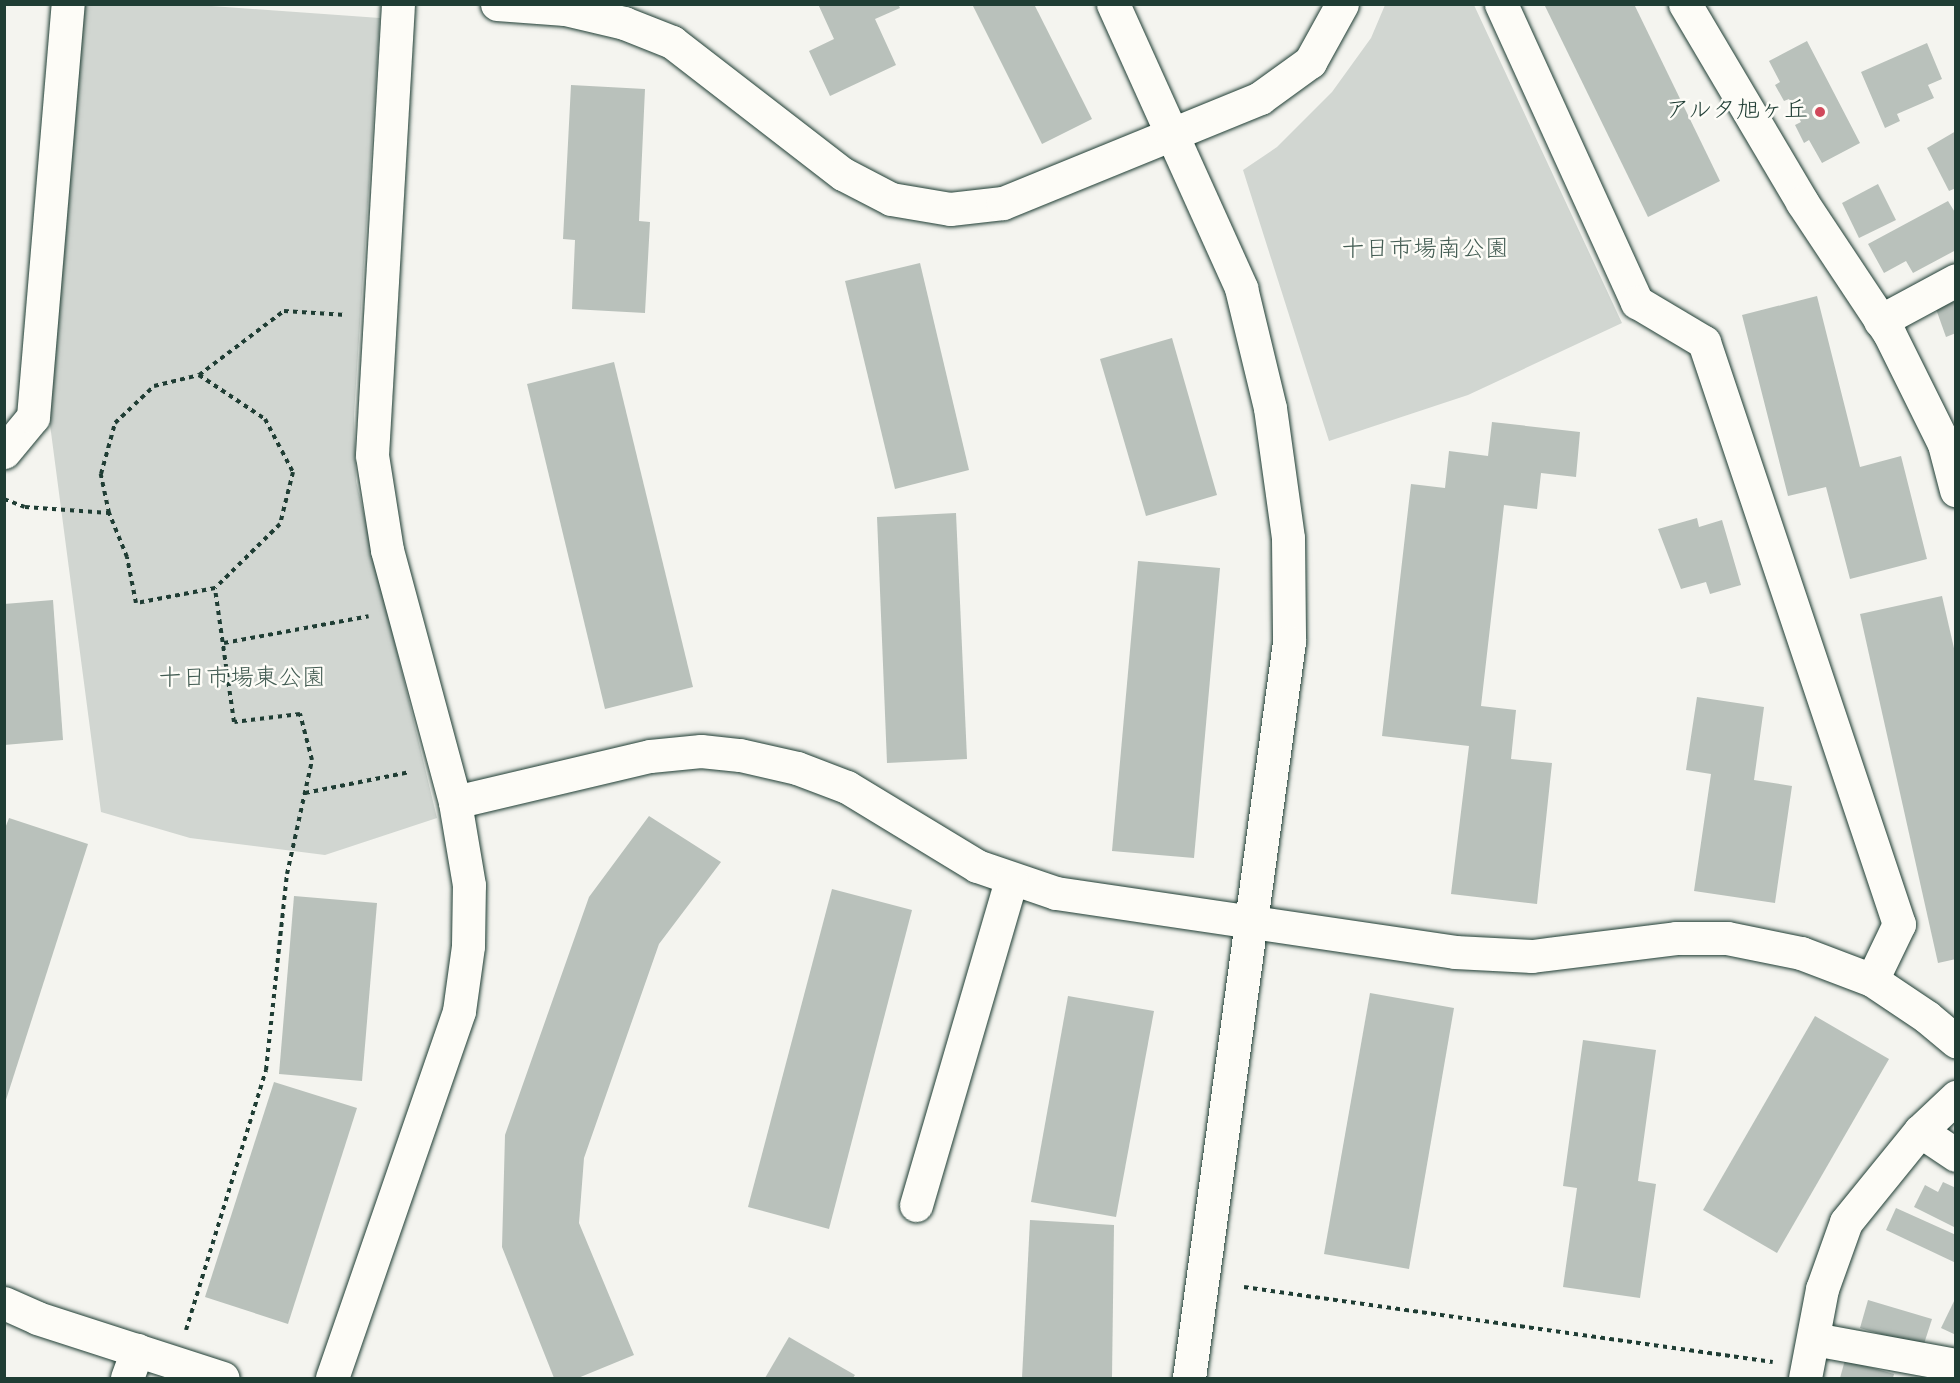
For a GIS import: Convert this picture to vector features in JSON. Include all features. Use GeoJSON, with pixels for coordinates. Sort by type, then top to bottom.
{"type":"FeatureCollection","features":[{"type":"Feature","properties":{"kind":"street"},"geometry":{"type":"LineString","coordinates":[[4,452],[33,417],[68,4]]}},
{"type":"Feature","properties":{"kind":"street"},"geometry":{"type":"LineString","coordinates":[[332,1378],[459,1011],[468,946],[469,885],[455,802],[387,550],[372,455],[398,4]]}},
{"type":"Feature","properties":{"kind":"street"},"geometry":{"type":"LineString","coordinates":[[497,4],[565,9],[624,23],[672,42],[843,174],[891,199],[950,209],[1004,203],[1260,98],[1310,62],[1342,4]]}},
{"type":"Feature","properties":{"kind":"street"},"geometry":{"type":"LineString","coordinates":[[1113,4],[1174,134],[1241,288],[1270,408],[1288,538],[1289,642],[1253,921],[1189,1378]]}},
{"type":"Feature","properties":{"kind":"street"},"geometry":{"type":"LineString","coordinates":[[1501,4],[1637,302],[1704,342],[1899,924],[1872,980]]}},
{"type":"Feature","properties":{"kind":"street"},"geometry":{"type":"LineString","coordinates":[[1685,4],[1802,202],[1880,321],[1944,444],[1956,490]]}},
{"type":"Feature","properties":{"kind":"street"},"geometry":{"type":"LineString","coordinates":[[1880,321],[1956,280]]}},
{"type":"Feature","properties":{"kind":"street"},"geometry":{"type":"LineString","coordinates":[[455,802],[650,756],[701,752],[740,755],[797,768],[847,787],[977,866],[1011,880],[1056,893],[1455,952],[1532,956],[1676,938],[1726,938],[1801,953],[1872,980],[1956,1041]]}},
{"type":"Feature","properties":{"kind":"street"},"geometry":{"type":"LineString","coordinates":[[916,1205],[1011,880]]}},
{"type":"Feature","properties":{"kind":"street"},"geometry":{"type":"LineString","coordinates":[[1956,1097],[1920,1131],[1846,1222],[1822,1289],[1810,1362],[1956,1365]]}},
{"type":"Feature","properties":{"kind":"street"},"geometry":{"type":"LineString","coordinates":[[1920,1131],[1956,1155]]}},
{"type":"Feature","properties":{"kind":"street"},"geometry":{"type":"LineString","coordinates":[[4,1303],[132,1364],[176,1362],[223,1378]]}},
{"type":"Feature","properties":{"kind":"path"},"geometry":{"type":"LineString","coordinates":[[199,375],[265,419],[293,472],[280,524],[215,588],[136,603],[127,557],[109,513],[101,474],[116,423],[154,386],[199,375],[284,311],[380,318]]}},
{"type":"Feature","properties":{"kind":"path"},"geometry":{"type":"LineString","coordinates":[[4,499],[25,507],[109,513]]}},
{"type":"Feature","properties":{"kind":"path"},"geometry":{"type":"LineString","coordinates":[[176,1362],[266,1070],[287,874],[312,760],[300,714],[234,722],[215,588]]}},
{"type":"Feature","properties":{"kind":"path"},"geometry":{"type":"LineString","coordinates":[[224,643],[402,610]]}},
{"type":"Feature","properties":{"kind":"path"},"geometry":{"type":"LineString","coordinates":[[305,793],[445,764]]}},
{"type":"Feature","properties":{"kind":"path"},"geometry":{"type":"LineString","coordinates":[[1244,1287],[1810,1362]]}},
{"type":"Feature","properties":{"kind":"green space","name":"十日市場東公園"},"geometry":{"type":"Polygon","coordinates":[[[82,5],[198,5],[380,18],[354,415],[356,481],[437,818],[325,855],[190,838],[101,812],[49,417],[82,5]]]}},
{"type":"Feature","properties":{"kind":"green space","name":"十日市場南公園"},"geometry":{"type":"Polygon","coordinates":[[[1385,5],[1474,5],[1622,323],[1468,395],[1329,441],[1243,170],[1277,147],[1332,92],[1371,38],[1385,5]]]}},
{"type":"Feature","properties":{"kind":"building"},"geometry":{"type":"Polygon","coordinates":[[[818,4],[898,4],[900,8],[875,19],[896,65],[830,96],[809,51],[834,39],[818,4]]]}},
{"type":"Feature","properties":{"kind":"building"},"geometry":{"type":"Polygon","coordinates":[[[972,4],[1034,4],[1092,119],[1042,144],[972,4]]]}},
{"type":"Feature","properties":{"kind":"building"},"geometry":{"type":"Polygon","coordinates":[[[1544,4],[1634,4],[1720,181],[1648,217],[1544,4]]]}},
{"type":"Feature","properties":{"kind":"building","name":"アルタ旭ヶ丘"},"geometry":{"type":"Polygon","coordinates":[[[1807,41],[1860,143],[1822,163],[1809,140],[1804,143],[1795,125],[1801,122],[1789,99],[1784,101],[1775,85],[1780,82],[1769,61],[1807,41]]]}},
{"type":"Feature","properties":{"kind":"building"},"geometry":{"type":"Polygon","coordinates":[[[1927,43],[1942,79],[1928,85],[1934,98],[1897,114],[1900,121],[1885,128],[1861,72],[1927,43]]]}},
{"type":"Feature","properties":{"kind":"building"},"geometry":{"type":"Polygon","coordinates":[[[571,85],[645,89],[639,221],[650,222],[645,313],[572,309],[575,240],[563,239],[571,85]]]}},
{"type":"Feature","properties":{"kind":"building"},"geometry":{"type":"Polygon","coordinates":[[[1956,131],[1956,188],[1949,191],[1927,148],[1956,131]]]}},
{"type":"Feature","properties":{"kind":"building"},"geometry":{"type":"Polygon","coordinates":[[[1878,184],[1896,220],[1859,238],[1842,203],[1878,184]]]}},
{"type":"Feature","properties":{"kind":"building"},"geometry":{"type":"Polygon","coordinates":[[[1948,201],[1956,214],[1956,250],[1913,273],[1906,261],[1884,273],[1868,244],[1948,201]]]}},
{"type":"Feature","properties":{"kind":"building"},"geometry":{"type":"Polygon","coordinates":[[[920,263],[969,470],[895,489],[845,281],[920,263]]]}},
{"type":"Feature","properties":{"kind":"building"},"geometry":{"type":"Polygon","coordinates":[[[1817,296],[1860,467],[1901,456],[1927,559],[1850,579],[1826,487],[1788,496],[1742,315],[1817,296]]]}},
{"type":"Feature","properties":{"kind":"building"},"geometry":{"type":"Polygon","coordinates":[[[1956,301],[1956,333],[1946,337],[1936,309],[1956,301]]]}},
{"type":"Feature","properties":{"kind":"building"},"geometry":{"type":"Polygon","coordinates":[[[1172,338],[1217,495],[1146,516],[1100,359],[1172,338]]]}},
{"type":"Feature","properties":{"kind":"building"},"geometry":{"type":"Polygon","coordinates":[[[614,362],[693,687],[605,709],[527,384],[614,362]]]}},
{"type":"Feature","properties":{"kind":"building"},"geometry":{"type":"Polygon","coordinates":[[[1492,422],[1580,432],[1576,477],[1541,473],[1537,509],[1504,505],[1481,706],[1516,710],[1511,759],[1552,763],[1537,904],[1451,894],[1469,746],[1382,736],[1411,484],[1445,488],[1449,451],[1488,456],[1492,422]]]}},
{"type":"Feature","properties":{"kind":"building"},"geometry":{"type":"Polygon","coordinates":[[[956,513],[967,759],[887,763],[877,517],[956,513]]]}},
{"type":"Feature","properties":{"kind":"building"},"geometry":{"type":"Polygon","coordinates":[[[1697,518],[1699,527],[1722,520],[1741,585],[1710,594],[1706,582],[1681,589],[1658,529],[1697,518]]]}},
{"type":"Feature","properties":{"kind":"building"},"geometry":{"type":"Polygon","coordinates":[[[1138,561],[1220,568],[1194,858],[1112,851],[1138,561]]]}},
{"type":"Feature","properties":{"kind":"building"},"geometry":{"type":"Polygon","coordinates":[[[1942,596],[1956,657],[1956,959],[1938,963],[1860,614],[1942,596]]]}},
{"type":"Feature","properties":{"kind":"building"},"geometry":{"type":"Polygon","coordinates":[[[53,600],[63,740],[4,745],[4,604],[53,600]]]}},
{"type":"Feature","properties":{"kind":"building"},"geometry":{"type":"Polygon","coordinates":[[[1697,697],[1764,707],[1754,780],[1792,786],[1775,903],[1694,891],[1711,774],[1686,770],[1697,697]]]}},
{"type":"Feature","properties":{"kind":"building"},"geometry":{"type":"Polygon","coordinates":[[[649,816],[721,862],[659,944],[584,1158],[579,1223],[634,1355],[578,1378],[554,1378],[502,1247],[505,1135],[589,897],[649,816]]]}},
{"type":"Feature","properties":{"kind":"building"},"geometry":{"type":"Polygon","coordinates":[[[9,818],[88,844],[5,1103],[4,831],[9,818]]]}},
{"type":"Feature","properties":{"kind":"building"},"geometry":{"type":"Polygon","coordinates":[[[832,889],[912,910],[829,1229],[748,1207],[832,889]]]}},
{"type":"Feature","properties":{"kind":"building"},"geometry":{"type":"Polygon","coordinates":[[[294,896],[377,903],[362,1081],[279,1074],[294,896]]]}},
{"type":"Feature","properties":{"kind":"building"},"geometry":{"type":"Polygon","coordinates":[[[1370,993],[1454,1008],[1409,1269],[1324,1254],[1370,993]]]}},
{"type":"Feature","properties":{"kind":"building"},"geometry":{"type":"Polygon","coordinates":[[[1068,996],[1154,1011],[1116,1217],[1031,1202],[1068,996]]]}},
{"type":"Feature","properties":{"kind":"building"},"geometry":{"type":"Polygon","coordinates":[[[1815,1016],[1889,1059],[1777,1253],[1703,1210],[1815,1016]]]}},
{"type":"Feature","properties":{"kind":"building"},"geometry":{"type":"Polygon","coordinates":[[[1583,1040],[1656,1050],[1638,1181],[1656,1184],[1640,1298],[1563,1287],[1577,1188],[1563,1186],[1583,1040]]]}},
{"type":"Feature","properties":{"kind":"building"},"geometry":{"type":"Polygon","coordinates":[[[274,1082],[357,1108],[288,1324],[205,1297],[274,1082]]]}},
{"type":"Feature","properties":{"kind":"building"},"geometry":{"type":"Polygon","coordinates":[[[1943,1182],[1956,1188],[1956,1228],[1914,1207],[1925,1185],[1938,1192],[1943,1182]]]}},
{"type":"Feature","properties":{"kind":"building"},"geometry":{"type":"Polygon","coordinates":[[[1896,1208],[1956,1235],[1956,1263],[1886,1230],[1896,1208]]]}},
{"type":"Feature","properties":{"kind":"building"},"geometry":{"type":"Polygon","coordinates":[[[1030,1220],[1114,1225],[1112,1378],[1022,1378],[1030,1220]]]}},
{"type":"Feature","properties":{"kind":"building"},"geometry":{"type":"Polygon","coordinates":[[[1956,1297],[1956,1335],[1941,1328],[1956,1297]]]}},
{"type":"Feature","properties":{"kind":"building"},"geometry":{"type":"Polygon","coordinates":[[[1868,1300],[1932,1319],[1923,1347],[1860,1328],[1868,1300]]]}},
{"type":"Feature","properties":{"kind":"building"},"geometry":{"type":"Polygon","coordinates":[[[789,1337],[855,1375],[853,1378],[765,1378],[789,1337]]]}},
{"type":"Feature","properties":{"kind":"building"},"geometry":{"type":"Polygon","coordinates":[[[1845,1360],[1894,1374],[1893,1378],[1840,1378],[1845,1360]]]}},
{"type":"Feature","properties":{"kind":"place","name":"アルタ旭ヶ丘"},"geometry":{"type":"Point","coordinates":[1820,112]}}]}
